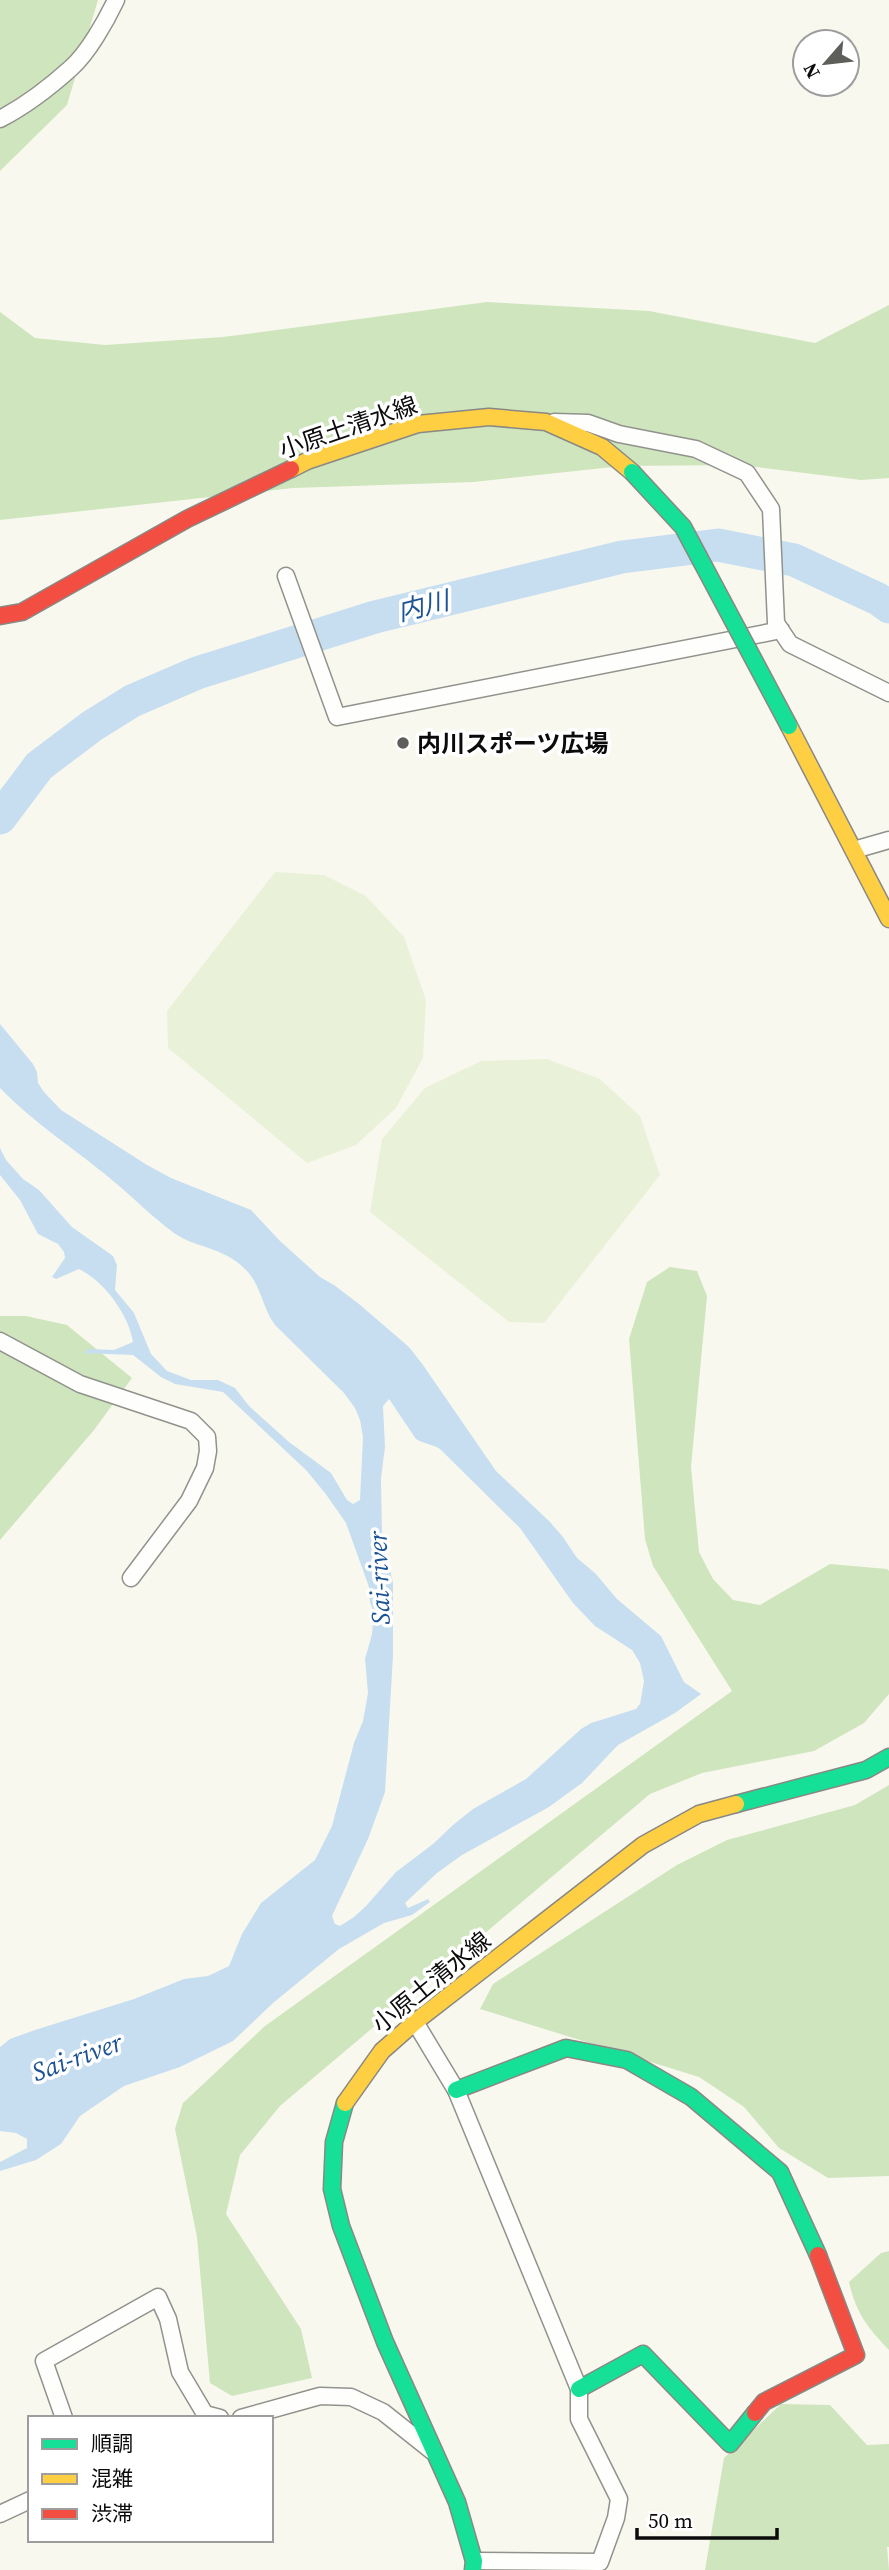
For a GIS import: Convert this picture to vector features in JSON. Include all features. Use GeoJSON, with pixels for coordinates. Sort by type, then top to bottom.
{"type":"FeatureCollection","features":[{"type":"Feature","properties":{"kind":"main road","name":"小原土清水線"},"geometry":{"type":"LineString","coordinates":[[0,616],[22,612],[187,519],[307,461],[418,424],[489,416],[546,422],[602,447],[632,472],[683,527],[889,919]]}},
{"type":"Feature","properties":{"kind":"main road","name":"小原土清水線"},"geometry":{"type":"LineString","coordinates":[[473,2565],[457,2502],[386,2342],[341,2226],[332,2189],[334,2142],[346,2101],[382,2051],[415,2022],[642,1845],[699,1814],[866,1770],[889,1757]]}},
{"type":"Feature","properties":{"kind":"main road"},"geometry":{"type":"LineString","coordinates":[[456,2090],[566,2048],[627,2060],[691,2097],[780,2172],[815,2247],[856,2355],[764,2402],[730,2444],[643,2354],[579,2389]]}},
{"type":"Feature","properties":{"kind":"street"},"geometry":{"type":"LineString","coordinates":[[0,120],[16,111],[73,67],[108,17],[116,0]]}},
{"type":"Feature","properties":{"kind":"street"},"geometry":{"type":"LineString","coordinates":[[546,422],[588,423],[620,434],[696,449],[747,473],[771,509],[776,623],[790,643],[889,693]]}},
{"type":"Feature","properties":{"kind":"street"},"geometry":{"type":"LineString","coordinates":[[286,576],[337,717],[781,630]]}},
{"type":"Feature","properties":{"kind":"street"},"geometry":{"type":"LineString","coordinates":[[854,850],[889,840]]}},
{"type":"Feature","properties":{"kind":"street"},"geometry":{"type":"LineString","coordinates":[[0,1340],[80,1384],[191,1421],[207,1437],[205,1468],[189,1501],[131,1578]]}},
{"type":"Feature","properties":{"kind":"street"},"geometry":{"type":"LineString","coordinates":[[415,2022],[456,2090],[579,2389],[579,2419],[619,2499],[616,2518],[600,2562],[473,2565]]}},
{"type":"Feature","properties":{"kind":"street"},"geometry":{"type":"LineString","coordinates":[[63,2416],[44,2361],[158,2297],[168,2319],[180,2372],[205,2414],[212,2416]]}},
{"type":"Feature","properties":{"kind":"street"},"geometry":{"type":"LineString","coordinates":[[248,2416],[320,2396],[351,2397],[383,2412],[439,2457]]}},
{"type":"Feature","properties":{"kind":"street"},"geometry":{"type":"LineString","coordinates":[[0,2514],[28,2501]]}},
{"type":"Feature","properties":{"kind":"green space"},"geometry":{"type":"Polygon","coordinates":[[[0,0],[98,0],[67,105],[0,171],[0,0]]]}},
{"type":"Feature","properties":{"kind":"green space"},"geometry":{"type":"Polygon","coordinates":[[[487,302],[649,311],[815,343],[889,305],[889,478],[861,480],[740,465],[622,466],[474,482],[293,488],[0,520],[0,312],[35,338],[105,345],[223,337],[487,302]]]}},
{"type":"Feature","properties":{"kind":"green space"},"geometry":{"type":"Polygon","coordinates":[[[275,872],[324,875],[366,896],[404,937],[426,1000],[423,1058],[396,1108],[356,1145],[307,1163],[168,1048],[167,1011],[275,872]]]}},
{"type":"Feature","properties":{"kind":"green space"},"geometry":{"type":"Polygon","coordinates":[[[547,1059],[600,1079],[640,1116],[660,1175],[544,1323],[509,1322],[370,1212],[382,1139],[425,1088],[481,1061],[547,1059]]]}},
{"type":"Feature","properties":{"kind":"green space"},"geometry":{"type":"Polygon","coordinates":[[[670,1267],[697,1271],[707,1296],[691,1467],[699,1552],[713,1579],[733,1600],[760,1605],[830,1564],[887,1569],[889,1694],[864,1723],[814,1751],[702,1773],[650,1794],[280,2106],[240,2155],[226,2214],[301,2329],[312,2378],[232,2396],[210,2383],[197,2237],[175,2129],[183,2103],[265,2026],[732,1691],[653,1566],[645,1539],[629,1339],[647,1282],[670,1267]]]}},
{"type":"Feature","properties":{"kind":"green space"},"geometry":{"type":"Polygon","coordinates":[[[0,1316],[26,1316],[67,1325],[132,1378],[94,1430],[0,1540],[0,1316]]]}},
{"type":"Feature","properties":{"kind":"green space"},"geometry":{"type":"Polygon","coordinates":[[[889,1785],[889,2176],[828,2178],[779,2148],[744,2107],[699,2077],[480,2009],[493,1984],[677,1865],[727,1840],[855,1805],[889,1785]]]}},
{"type":"Feature","properties":{"kind":"green space"},"geometry":{"type":"Polygon","coordinates":[[[889,2251],[889,2350],[863,2319],[849,2282],[881,2253],[889,2251]]]}},
{"type":"Feature","properties":{"kind":"green space"},"geometry":{"type":"Polygon","coordinates":[[[781,2404],[830,2405],[867,2445],[889,2444],[889,2570],[705,2570],[724,2458],[781,2404]]]}},
{"type":"Feature","properties":{"kind":"water","name":"Sai-river"},"geometry":{"type":"Polygon","coordinates":[[[0,1024],[33,1064],[38,1083],[61,1110],[171,1178],[251,1210],[320,1277],[359,1304],[409,1347],[496,1471],[550,1522],[577,1558],[595,1573],[617,1599],[661,1636],[684,1682],[701,1694],[675,1713],[618,1745],[582,1783],[549,1807],[462,1855],[437,1873],[405,1903],[408,1908],[428,1899],[430,1902],[412,1915],[384,1923],[339,1949],[273,2003],[233,2041],[180,2067],[124,2086],[80,2116],[61,2144],[36,2160],[0,2171],[0,2162],[27,2148],[27,2139],[16,2133],[0,2131],[0,2047],[10,2039],[35,2030],[134,1999],[184,1979],[208,1976],[229,1966],[242,1934],[261,1903],[315,1860],[332,1826],[354,1743],[363,1721],[368,1693],[365,1659],[374,1613],[369,1587],[346,1523],[306,1470],[223,1392],[175,1384],[161,1377],[133,1355],[82,1353],[90,1349],[114,1350],[133,1342],[131,1332],[114,1300],[88,1274],[79,1269],[56,1279],[52,1277],[65,1258],[64,1252],[58,1244],[38,1234],[20,1200],[0,1175],[0,1148],[6,1160],[23,1179],[39,1190],[72,1227],[113,1256],[117,1265],[115,1290],[134,1313],[151,1354],[167,1371],[191,1380],[218,1380],[235,1388],[249,1406],[289,1442],[331,1473],[347,1500],[353,1504],[360,1500],[363,1437],[355,1408],[344,1393],[275,1325],[255,1282],[245,1269],[227,1256],[174,1233],[0,1088],[0,1024]],[[389,1399],[383,1406],[385,1447],[381,1478],[382,1535],[393,1583],[393,1656],[385,1792],[368,1839],[332,1916],[335,1924],[340,1926],[366,1906],[396,1872],[453,1825],[473,1809],[526,1779],[581,1729],[591,1723],[636,1709],[640,1704],[644,1681],[640,1663],[632,1650],[595,1626],[573,1603],[520,1528],[440,1449],[416,1439],[389,1399]]]}},
{"type":"Feature","properties":{"kind":"waterway","name":"内川"},"geometry":{"type":"LineString","coordinates":[[0,818],[39,766],[92,726],[132,701],[197,673],[375,617],[622,557],[718,545],[794,560],[878,599],[889,607]]}},
{"type":"Feature","properties":{"kind":"traffic: fast"},"geometry":{"type":"LineString","coordinates":[[632,472],[683,527],[789,726]]}},
{"type":"Feature","properties":{"kind":"traffic: fast"},"geometry":{"type":"LineString","coordinates":[[736,1804],[866,1770],[889,1757]]}},
{"type":"Feature","properties":{"kind":"traffic: fast"},"geometry":{"type":"LineString","coordinates":[[456,2090],[566,2048],[627,2060],[691,2097],[780,2172],[818,2255]]}},
{"type":"Feature","properties":{"kind":"traffic: fast"},"geometry":{"type":"LineString","coordinates":[[345,2103],[334,2142],[332,2189],[341,2226],[385,2342],[457,2502],[474,2561],[473,2570]]}},
{"type":"Feature","properties":{"kind":"traffic: fast"},"geometry":{"type":"LineString","coordinates":[[579,2389],[643,2354],[730,2444],[755,2413]]}},
{"type":"Feature","properties":{"kind":"traffic: slow"},"geometry":{"type":"LineString","coordinates":[[291,469],[307,461],[418,424],[489,417],[546,422],[602,447],[632,472]]}},
{"type":"Feature","properties":{"kind":"traffic: slow"},"geometry":{"type":"LineString","coordinates":[[789,726],[889,919]]}},
{"type":"Feature","properties":{"kind":"traffic: slow"},"geometry":{"type":"LineString","coordinates":[[345,2103],[382,2051],[415,2022],[643,1845],[699,1814],[736,1804]]}},
{"type":"Feature","properties":{"kind":"traffic: jam"},"geometry":{"type":"LineString","coordinates":[[0,616],[22,612],[187,519],[291,469]]}},
{"type":"Feature","properties":{"kind":"traffic: jam"},"geometry":{"type":"LineString","coordinates":[[755,2413],[764,2402],[856,2355],[818,2255]]}},
{"type":"Feature","properties":{"kind":"place","name":"内川スポーツ広場"},"geometry":{"type":"Point","coordinates":[403,743]}}]}
